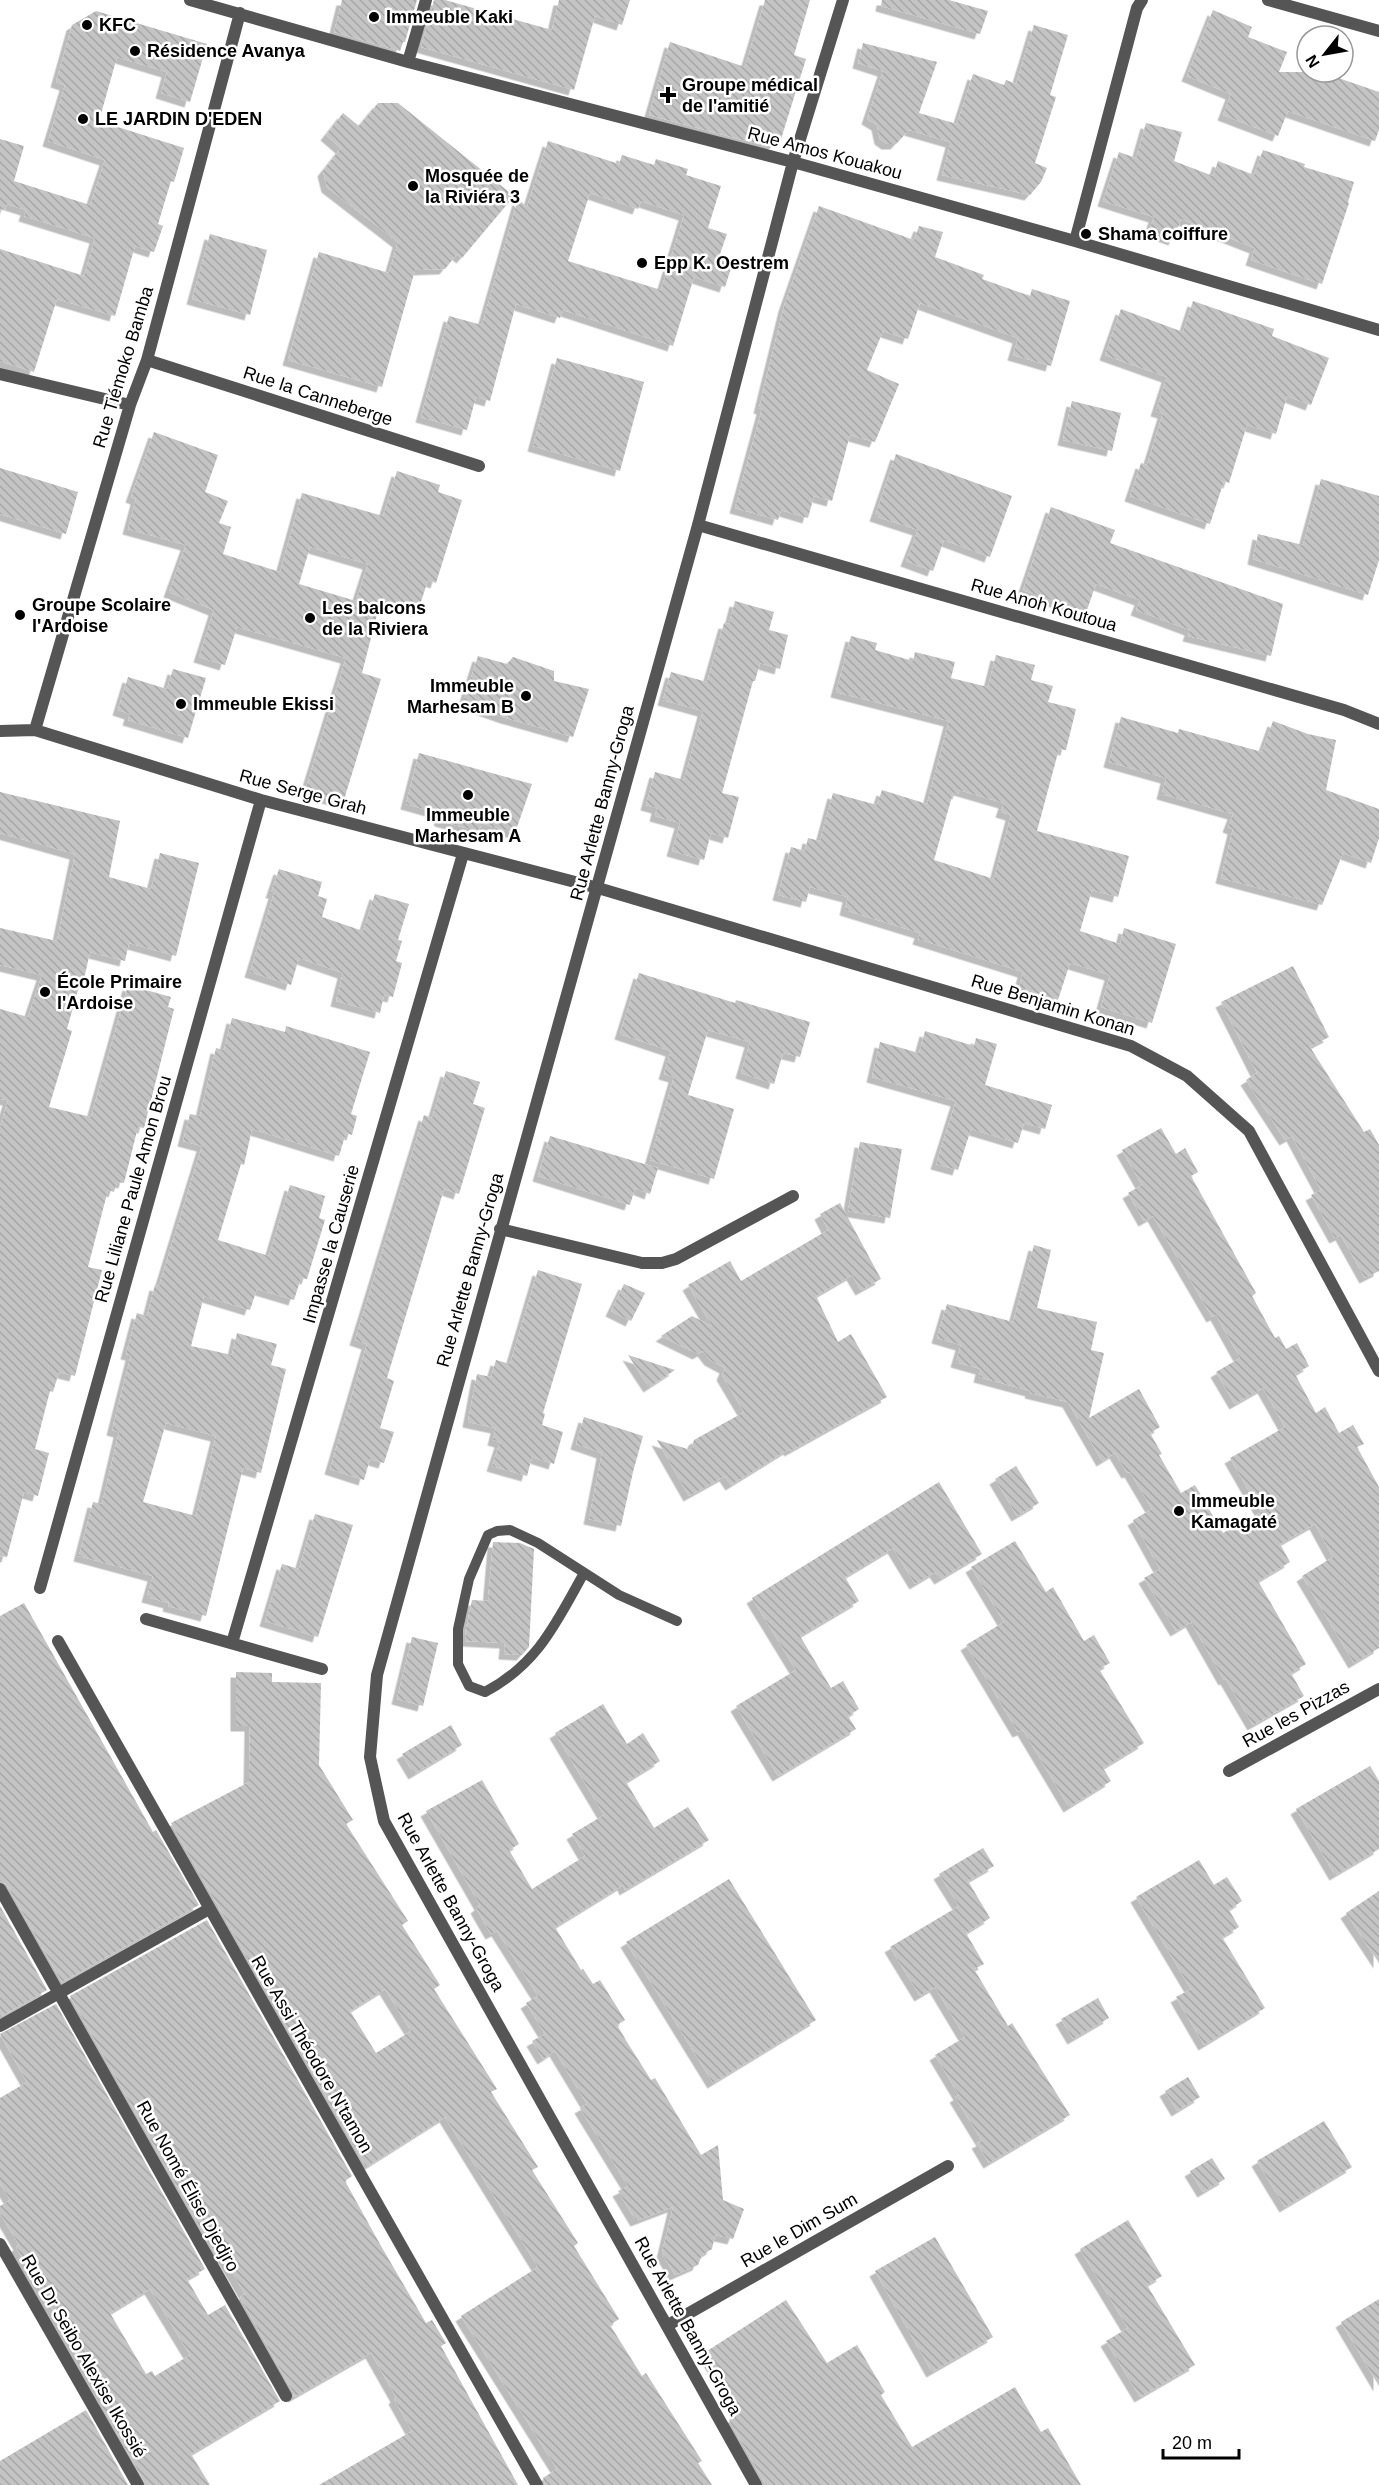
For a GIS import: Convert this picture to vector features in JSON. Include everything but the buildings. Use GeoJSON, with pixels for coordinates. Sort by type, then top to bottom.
{"type":"FeatureCollection","features":[{"type":"Feature","properties":{"kind":"street","name":"Rue Amos Kouakou"},"geometry":{"type":"LineString","coordinates":[[190,0],[408,62],[793,162],[1379,330]]}},
{"type":"Feature","properties":{"kind":"street"},"geometry":{"type":"LineString","coordinates":[[408,62],[426,0]]}},
{"type":"Feature","properties":{"kind":"street","name":"Rue Arlette Banny-Groga"},"geometry":{"type":"LineString","coordinates":[[756,2485],[384,1821],[370,1757],[377,1675],[698,525],[793,162],[843,0]]}},
{"type":"Feature","properties":{"kind":"street"},"geometry":{"type":"LineString","coordinates":[[1075,241],[1137,8],[1142,0]]}},
{"type":"Feature","properties":{"kind":"street"},"geometry":{"type":"LineString","coordinates":[[1268,0],[1379,31]]}},
{"type":"Feature","properties":{"kind":"street","name":"Rue Tiémoko Bamba"},"geometry":{"type":"LineString","coordinates":[[35,730],[130,405],[147,360],[240,13]]}},
{"type":"Feature","properties":{"kind":"street","name":"Rue la Canneberge"},"geometry":{"type":"LineString","coordinates":[[147,360],[479,466]]}},
{"type":"Feature","properties":{"kind":"street"},"geometry":{"type":"LineString","coordinates":[[0,374],[130,405]]}},
{"type":"Feature","properties":{"kind":"street","name":"Rue Anoh Koutoua"},"geometry":{"type":"LineString","coordinates":[[698,525],[1332,707],[1379,724]]}},
{"type":"Feature","properties":{"kind":"street","name":"Rue Serge Grah"},"geometry":{"type":"LineString","coordinates":[[0,731],[35,730],[261,800],[598,888]]}},
{"type":"Feature","properties":{"kind":"street","name":"Rue Liliane Paule Amon Brou"},"geometry":{"type":"LineString","coordinates":[[40,1588],[261,800]]}},
{"type":"Feature","properties":{"kind":"street","name":"Impasse la Causerie"},"geometry":{"type":"LineString","coordinates":[[232,1643],[463,854]]}},
{"type":"Feature","properties":{"kind":"street","name":"Rue Benjamin Konan"},"geometry":{"type":"LineString","coordinates":[[598,888],[1131,1046],[1187,1076],[1250,1131],[1379,1371]]}},
{"type":"Feature","properties":{"kind":"street"},"geometry":{"type":"LineString","coordinates":[[500,1229],[642,1263],[662,1263],[676,1259],[793,1196]]}},
{"type":"Feature","properties":{"kind":"street"},"geometry":{"type":"LineString","coordinates":[[146,1619],[322,1669]]}},
{"type":"Feature","properties":{"kind":"street","name":"Rue Assi Théodore N'tamon"},"geometry":{"type":"LineString","coordinates":[[58,1641],[537,2485]]}},
{"type":"Feature","properties":{"kind":"street","name":"Rue les Pizzas"},"geometry":{"type":"LineString","coordinates":[[1229,1771],[1379,1689]]}},
{"type":"Feature","properties":{"kind":"street","name":"Rue Nomé Élise Djedjro"},"geometry":{"type":"LineString","coordinates":[[0,1889],[286,2396]]}},
{"type":"Feature","properties":{"kind":"street"},"geometry":{"type":"LineString","coordinates":[[0,2026],[209,1909]]}},
{"type":"Feature","properties":{"kind":"street","name":"Rue le Dim Sum"},"geometry":{"type":"LineString","coordinates":[[668,2325],[948,2166]]}},
{"type":"Feature","properties":{"kind":"street","name":"Rue Dr Seibo Alexise Ikossié"},"geometry":{"type":"LineString","coordinates":[[0,2244],[138,2485]]}},
{"type":"Feature","properties":{"kind":"lane"},"geometry":{"type":"LineString","coordinates":[[585,1573],[557,1621],[529,1662],[506,1681],[485,1692],[469,1686],[458,1664],[458,1629],[469,1579],[488,1535],[497,1531],[510,1530],[538,1542],[619,1595],[677,1621]]}},
{"type":"Feature","properties":{"kind":"place","name":"Immeuble Kaki"},"geometry":{"type":"Point","coordinates":[374,17]}},
{"type":"Feature","properties":{"kind":"place","name":"KFC"},"geometry":{"type":"Point","coordinates":[87,25]}},
{"type":"Feature","properties":{"kind":"place","name":"Résidence Avanya"},"geometry":{"type":"Point","coordinates":[135,51]}},
{"type":"Feature","properties":{"kind":"place","name":"Groupe médical de l'amitié"},"geometry":{"type":"Point","coordinates":[668,95]}},
{"type":"Feature","properties":{"kind":"place","name":"LE JARDIN D'EDEN"},"geometry":{"type":"Point","coordinates":[83,119]}},
{"type":"Feature","properties":{"kind":"place","name":"Mosquée de la Riviéra 3"},"geometry":{"type":"Point","coordinates":[413,186]}},
{"type":"Feature","properties":{"kind":"place","name":"Shama coiffure"},"geometry":{"type":"Point","coordinates":[1086,234]}},
{"type":"Feature","properties":{"kind":"place","name":"Epp K. Oestrem"},"geometry":{"type":"Point","coordinates":[642,263]}},
{"type":"Feature","properties":{"kind":"place","name":"Groupe Scolaire l'Ardoise"},"geometry":{"type":"Point","coordinates":[20,615]}},
{"type":"Feature","properties":{"kind":"place","name":"Les balcons de la Riviera"},"geometry":{"type":"Point","coordinates":[310,618]}},
{"type":"Feature","properties":{"kind":"place","name":"Immeuble Marhesam B"},"geometry":{"type":"Point","coordinates":[526,696]}},
{"type":"Feature","properties":{"kind":"place","name":"Immeuble Ekissi"},"geometry":{"type":"Point","coordinates":[181,704]}},
{"type":"Feature","properties":{"kind":"place","name":"Immeuble Marhesam A"},"geometry":{"type":"Point","coordinates":[468,795]}},
{"type":"Feature","properties":{"kind":"place","name":"École Primaire l'Ardoise"},"geometry":{"type":"Point","coordinates":[45,992]}},
{"type":"Feature","properties":{"kind":"place","name":"Immeuble Kamagaté"},"geometry":{"type":"Point","coordinates":[1179,1511]}}]}
